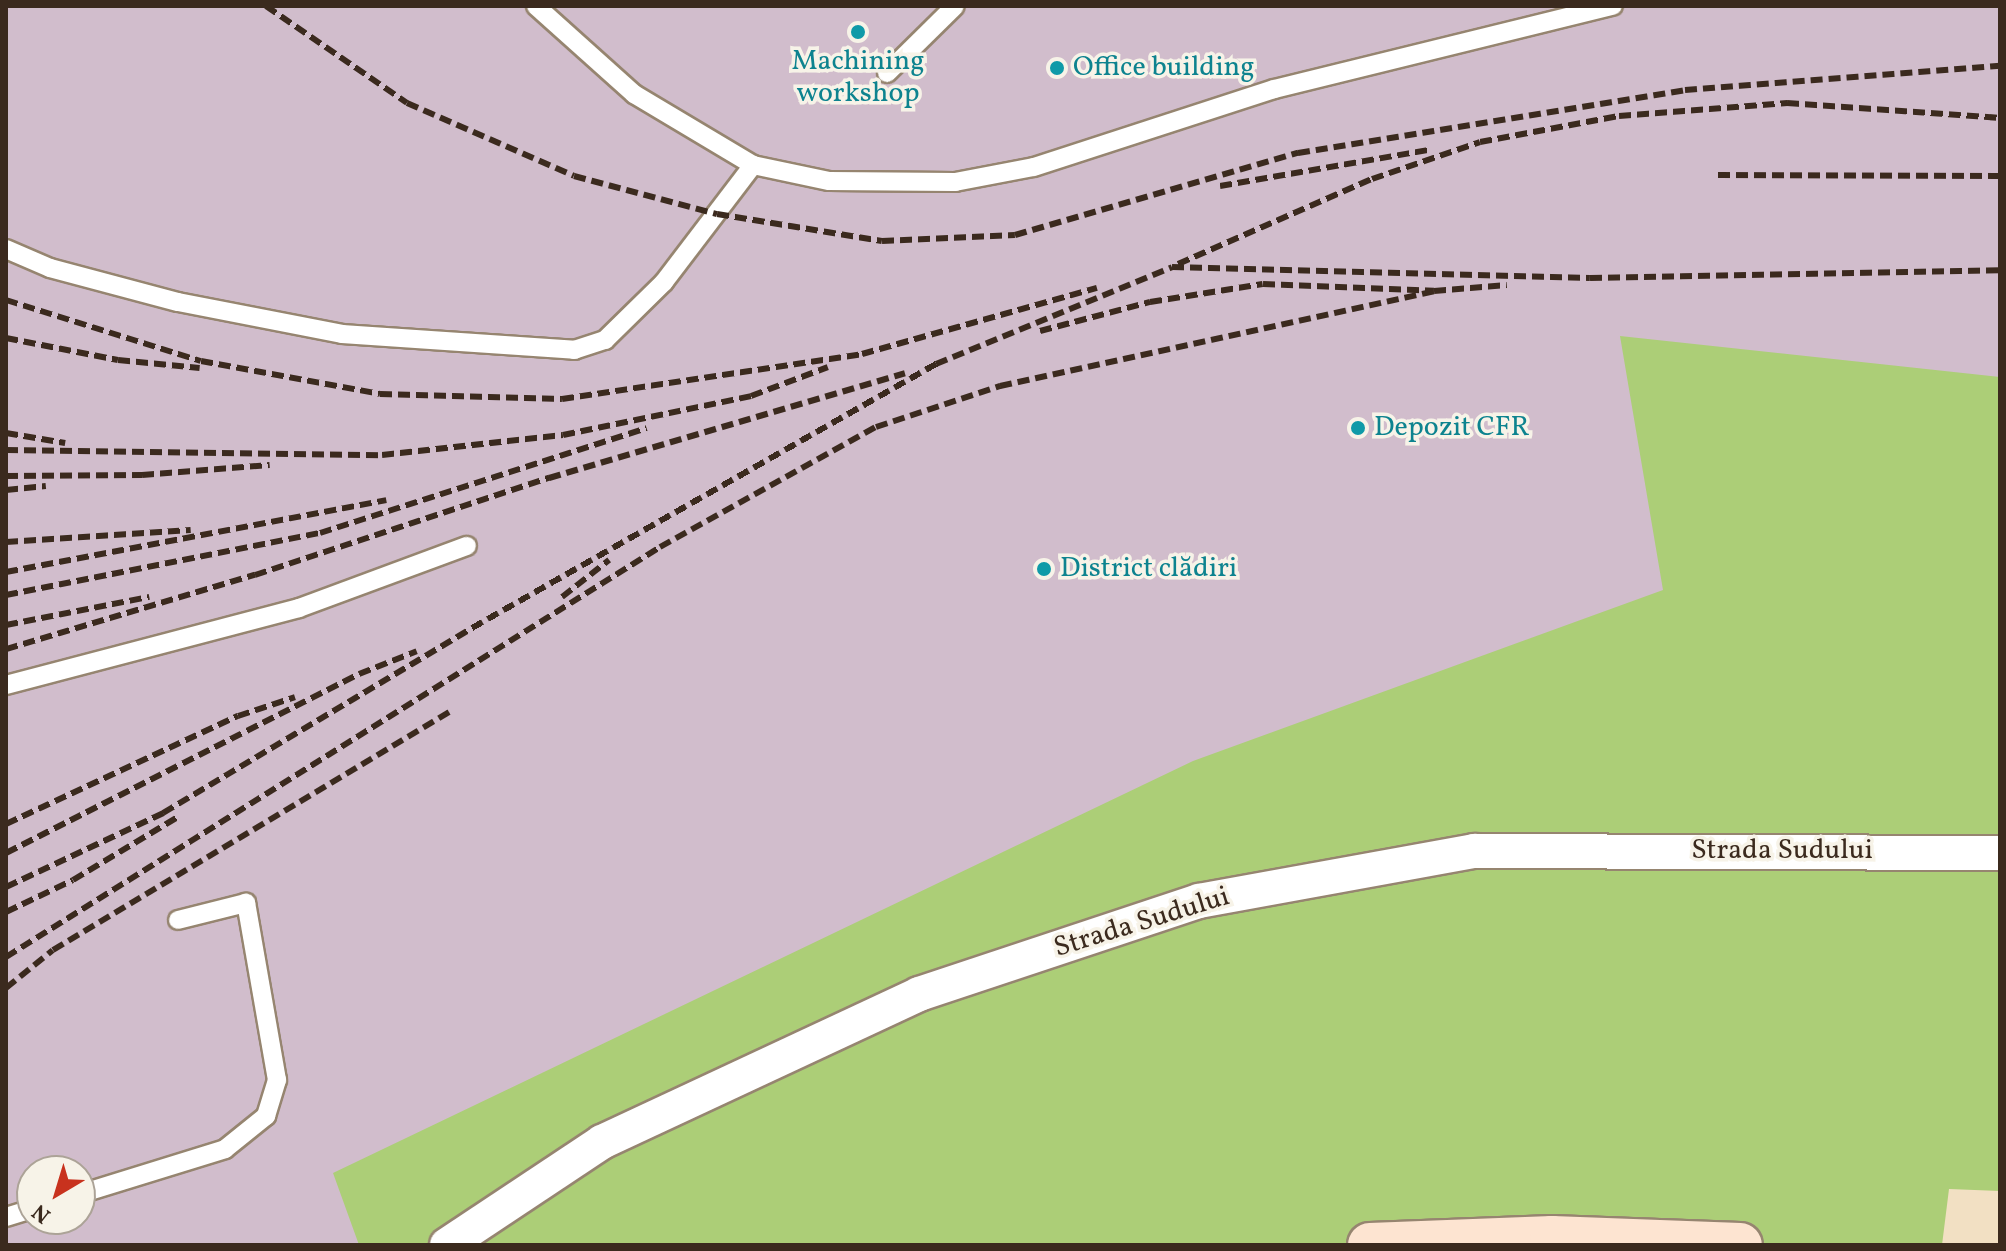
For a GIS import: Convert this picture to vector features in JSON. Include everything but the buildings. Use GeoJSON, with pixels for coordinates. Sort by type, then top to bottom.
{"type":"FeatureCollection","features":[{"type":"Feature","properties":{"kind":"street","name":"Strada Sudului"},"geometry":{"type":"LineString","coordinates":[[447,1245],[602,1142],[919,994],[1199,901],[1474,851],[2000,853]]}},
{"type":"Feature","properties":{"kind":"street"},"geometry":{"type":"LineString","coordinates":[[1370,1245],[1552,1238],[1740,1245]]}},
{"type":"Feature","properties":{"kind":"lane"},"geometry":{"type":"LineString","coordinates":[[536,6],[634,94],[753,165],[829,181],[968,180],[1034,167],[1274,89],[1613,6]]}},
{"type":"Feature","properties":{"kind":"lane"},"geometry":{"type":"LineString","coordinates":[[887,73],[955,6]]}},
{"type":"Feature","properties":{"kind":"lane"},"geometry":{"type":"LineString","coordinates":[[6,249],[50,268],[178,302],[342,334],[574,350],[605,340],[664,282],[753,165]]}},
{"type":"Feature","properties":{"kind":"lane"},"geometry":{"type":"LineString","coordinates":[[6,685],[299,608],[467,546]]}},
{"type":"Feature","properties":{"kind":"lane"},"geometry":{"type":"LineString","coordinates":[[96,1189],[225,1149],[266,1116],[277,1080],[246,903],[178,920]]}},
{"type":"Feature","properties":{"kind":"shaded area"},"geometry":{"type":"Polygon","coordinates":[[[6,6],[2000,6],[2000,915],[572,1245],[6,1245],[6,6]]]}},
{"type":"Feature","properties":{"kind":"green space"},"geometry":{"type":"Polygon","coordinates":[[[1620,336],[2000,377],[2000,1191],[1949,1189],[1942,1245],[359,1245],[333,1173],[1193,761],[1663,590],[1620,336]]]}},
{"type":"Feature","properties":{"kind":"railway"},"geometry":{"type":"LineString","coordinates":[[266,6],[407,103],[574,176],[717,214],[882,241],[1015,235],[1298,153],[1685,90],[2000,66]]}},
{"type":"Feature","properties":{"kind":"railway"},"geometry":{"type":"LineString","coordinates":[[1178,264],[1372,179],[1480,142],[1619,116],[1787,103],[2000,118]]}},
{"type":"Feature","properties":{"kind":"railway"},"geometry":{"type":"LineString","coordinates":[[1220,186],[1429,150]]}},
{"type":"Feature","properties":{"kind":"railway"},"geometry":{"type":"LineString","coordinates":[[1718,175],[2000,176]]}},
{"type":"Feature","properties":{"kind":"railway"},"geometry":{"type":"LineString","coordinates":[[6,887],[163,813],[472,628],[936,364],[1172,267],[1590,278],[2000,270]]}},
{"type":"Feature","properties":{"kind":"railway"},"geometry":{"type":"LineString","coordinates":[[1040,331],[1150,302],[1263,284],[1434,291],[1507,285]]}},
{"type":"Feature","properties":{"kind":"railway"},"geometry":{"type":"LineString","coordinates":[[6,300],[201,361],[380,394],[562,399],[862,354],[1097,288]]}},
{"type":"Feature","properties":{"kind":"railway"},"geometry":{"type":"LineString","coordinates":[[6,957],[660,547],[876,427],[1000,386],[1434,291]]}},
{"type":"Feature","properties":{"kind":"railway"},"geometry":{"type":"LineString","coordinates":[[6,338],[118,360],[200,368]]}},
{"type":"Feature","properties":{"kind":"railway"},"geometry":{"type":"LineString","coordinates":[[6,450],[382,455],[563,435],[751,396],[828,367]]}},
{"type":"Feature","properties":{"kind":"railway"},"geometry":{"type":"LineString","coordinates":[[6,649],[255,575],[549,478],[905,373]]}},
{"type":"Feature","properties":{"kind":"railway"},"geometry":{"type":"LineString","coordinates":[[6,595],[320,533],[647,428]]}},
{"type":"Feature","properties":{"kind":"railway"},"geometry":{"type":"LineString","coordinates":[[6,433],[65,443]]}},
{"type":"Feature","properties":{"kind":"railway"},"geometry":{"type":"LineString","coordinates":[[6,476],[142,475],[270,465]]}},
{"type":"Feature","properties":{"kind":"railway"},"geometry":{"type":"LineString","coordinates":[[6,490],[46,486]]}},
{"type":"Feature","properties":{"kind":"railway"},"geometry":{"type":"LineString","coordinates":[[6,572],[386,500]]}},
{"type":"Feature","properties":{"kind":"railway"},"geometry":{"type":"LineString","coordinates":[[6,542],[191,530]]}},
{"type":"Feature","properties":{"kind":"railway"},"geometry":{"type":"LineString","coordinates":[[562,597],[609,560]]}},
{"type":"Feature","properties":{"kind":"railway"},"geometry":{"type":"LineString","coordinates":[[6,625],[149,597]]}},
{"type":"Feature","properties":{"kind":"railway"},"geometry":{"type":"LineString","coordinates":[[6,853],[359,674],[417,651]]}},
{"type":"Feature","properties":{"kind":"railway"},"geometry":{"type":"LineString","coordinates":[[6,824],[238,716],[295,697]]}},
{"type":"Feature","properties":{"kind":"railway"},"geometry":{"type":"LineString","coordinates":[[6,988],[53,950],[454,709]]}},
{"type":"Feature","properties":{"kind":"railway"},"geometry":{"type":"LineString","coordinates":[[6,912],[73,880],[178,817]]}},
{"type":"Feature","properties":{"kind":"place","name":"Machining workshop"},"geometry":{"type":"Point","coordinates":[858,32]}},
{"type":"Feature","properties":{"kind":"place","name":"Office building"},"geometry":{"type":"Point","coordinates":[1057,68]}},
{"type":"Feature","properties":{"kind":"place","name":"Depozit CFR"},"geometry":{"type":"Point","coordinates":[1358,428]}},
{"type":"Feature","properties":{"kind":"place","name":"District clădiri"},"geometry":{"type":"Point","coordinates":[1044,569]}}]}
